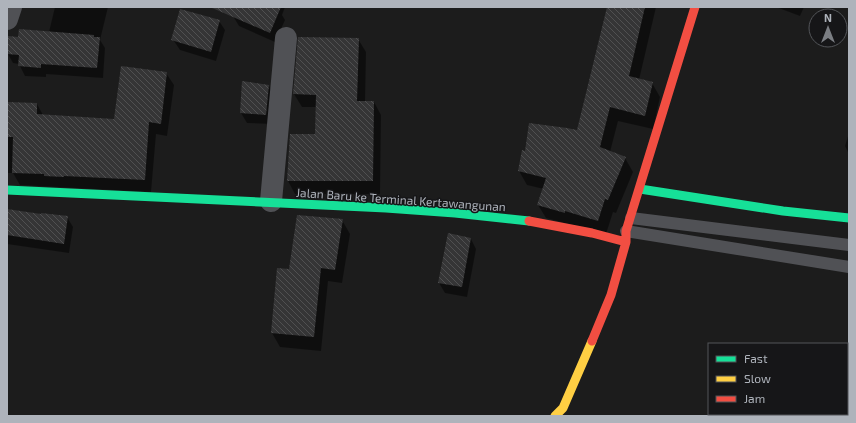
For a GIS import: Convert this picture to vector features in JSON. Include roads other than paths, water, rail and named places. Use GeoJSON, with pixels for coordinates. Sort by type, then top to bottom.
{"type":"FeatureCollection","features":[{"type":"Feature","properties":{"kind":"main road"},"geometry":{"type":"LineString","coordinates":[[555,416],[562,408],[611,294],[631,218],[695,7]]}},
{"type":"Feature","properties":{"kind":"main road"},"geometry":{"type":"LineString","coordinates":[[640,189],[782,211],[849,218]]}},
{"type":"Feature","properties":{"kind":"main road","name":"Jalan Baru ke Terminal Kertawangunan"},"geometry":{"type":"LineString","coordinates":[[7,190],[272,201],[422,210],[499,218],[565,227],[599,235],[626,237]]}},
{"type":"Feature","properties":{"kind":"street"},"geometry":{"type":"LineString","coordinates":[[7,18],[12,7]]}},
{"type":"Feature","properties":{"kind":"street"},"geometry":{"type":"LineString","coordinates":[[272,201],[286,38]]}},
{"type":"Feature","properties":{"kind":"lane"},"geometry":{"type":"LineString","coordinates":[[631,218],[849,245]]}},
{"type":"Feature","properties":{"kind":"lane"},"geometry":{"type":"LineString","coordinates":[[626,237],[782,255],[849,267]]}}]}
